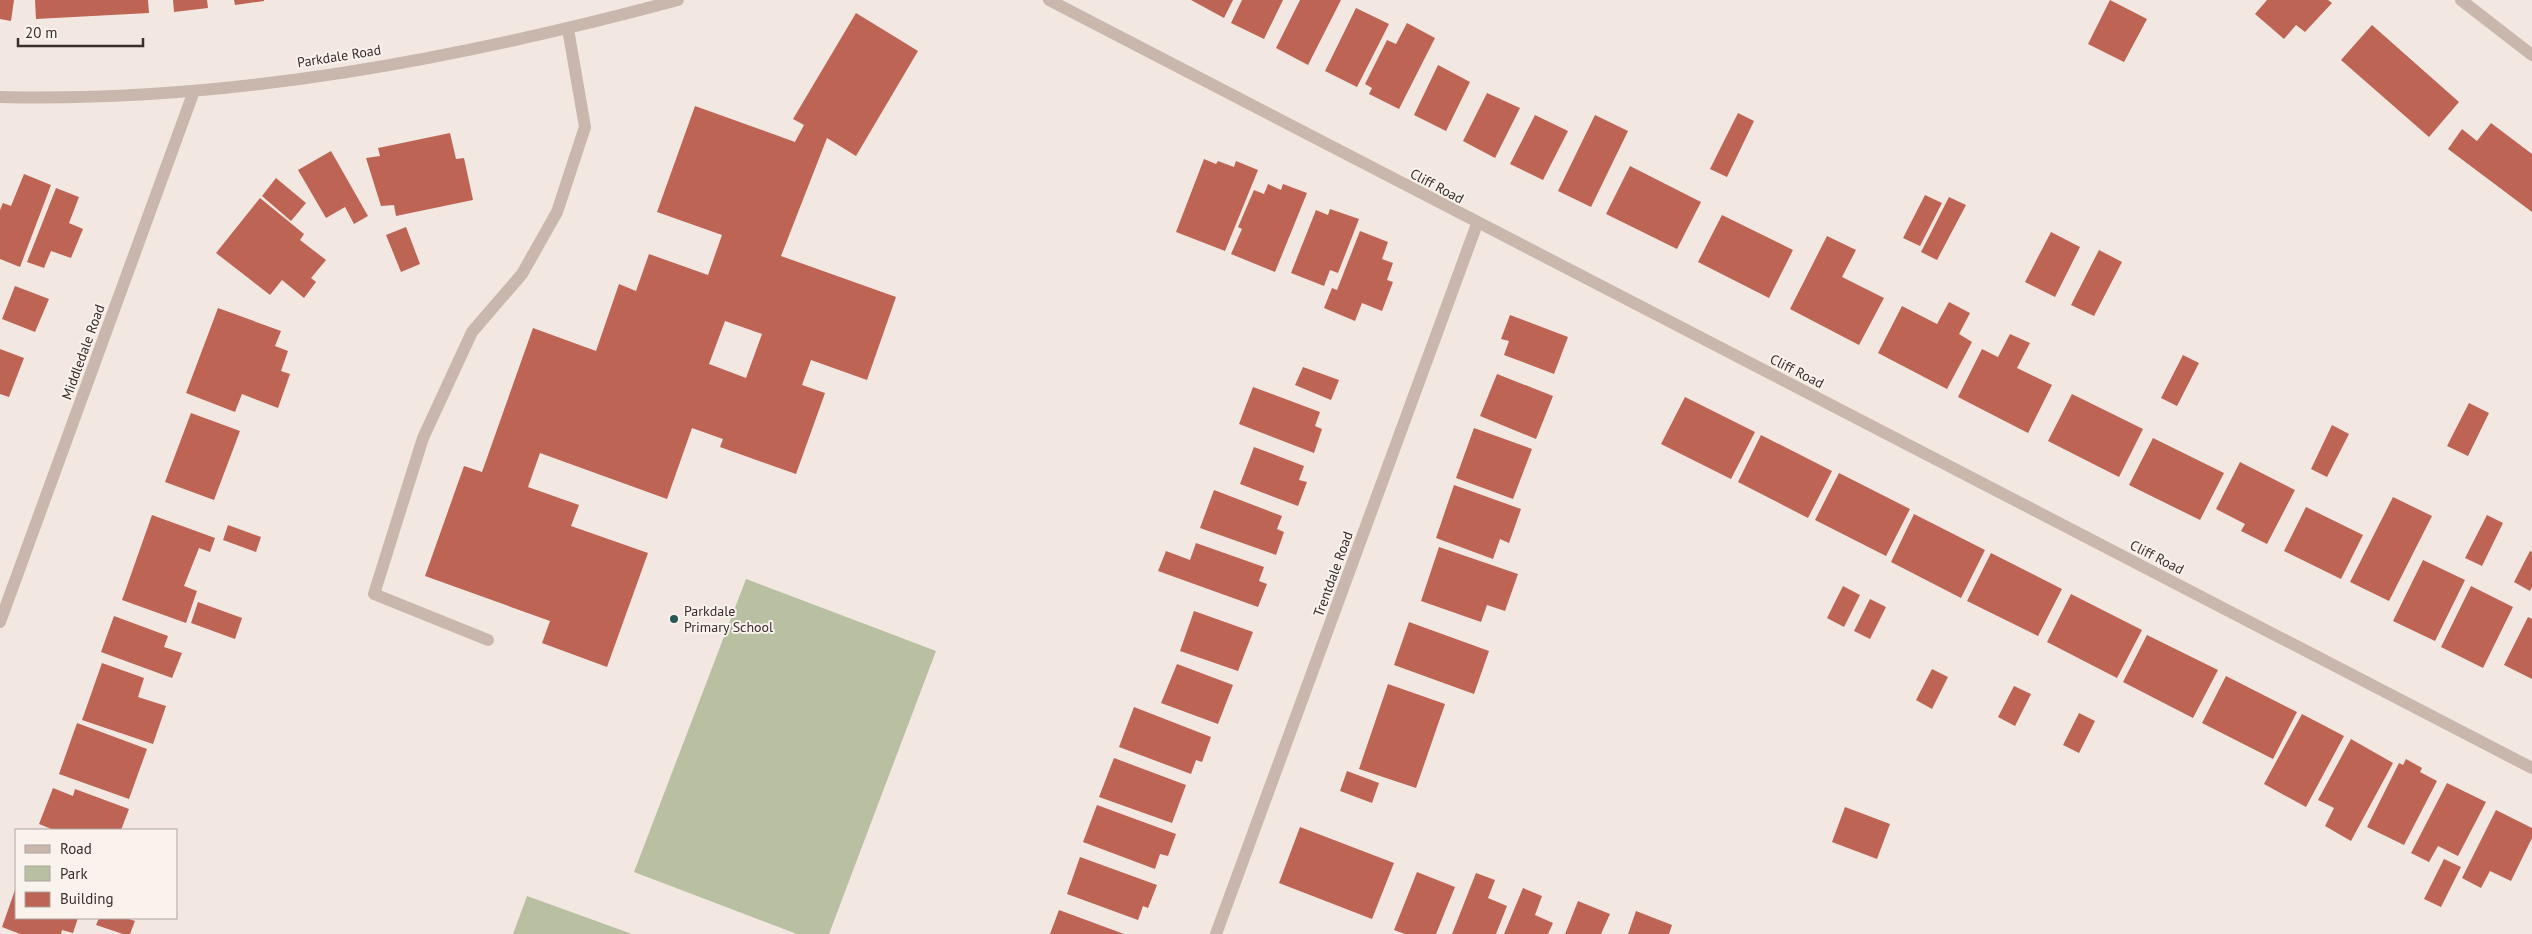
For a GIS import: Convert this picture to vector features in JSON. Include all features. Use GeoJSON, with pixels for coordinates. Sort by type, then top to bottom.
{"type":"FeatureCollection","features":[{"type":"Feature","properties":{"kind":"street","name":"Parkdale Road"},"geometry":{"type":"LineString","coordinates":[[0,96],[60,98],[194,91],[340,72],[568,29],[678,0]]}},
{"type":"Feature","properties":{"kind":"street","name":"Cliff Road"},"geometry":{"type":"LineString","coordinates":[[1049,0],[1477,224],[2532,768]]}},
{"type":"Feature","properties":{"kind":"street"},"geometry":{"type":"LineString","coordinates":[[2461,0],[2532,55]]}},
{"type":"Feature","properties":{"kind":"street"},"geometry":{"type":"LineString","coordinates":[[488,640],[374,594],[423,438],[472,332],[522,274],[557,212],[585,127],[568,29]]}},
{"type":"Feature","properties":{"kind":"street","name":"Middledale Road"},"geometry":{"type":"LineString","coordinates":[[0,622],[194,91]]}},
{"type":"Feature","properties":{"kind":"street","name":"Trentdale Road"},"geometry":{"type":"LineString","coordinates":[[1216,934],[1477,224]]}},
{"type":"Feature","properties":{"kind":"green space"},"geometry":{"type":"Polygon","coordinates":[[[746,579],[936,651],[829,934],[797,934],[634,872],[746,579]]]}},
{"type":"Feature","properties":{"kind":"green space"},"geometry":{"type":"Polygon","coordinates":[[[527,896],[632,934],[513,934],[527,896]]]}},
{"type":"Feature","properties":{"kind":"building"},"geometry":{"type":"Polygon","coordinates":[[[0,0],[14,0],[11,21],[0,19],[0,0]]]}},
{"type":"Feature","properties":{"kind":"building"},"geometry":{"type":"Polygon","coordinates":[[[35,0],[148,0],[149,13],[36,19],[35,0]]]}},
{"type":"Feature","properties":{"kind":"building"},"geometry":{"type":"Polygon","coordinates":[[[173,0],[207,0],[208,8],[174,12],[173,0]]]}},
{"type":"Feature","properties":{"kind":"building"},"geometry":{"type":"Polygon","coordinates":[[[234,0],[264,0],[264,1],[235,5],[234,0]]]}},
{"type":"Feature","properties":{"kind":"building"},"geometry":{"type":"Polygon","coordinates":[[[1191,0],[1233,0],[1224,18],[1191,0]]]}},
{"type":"Feature","properties":{"kind":"building"},"geometry":{"type":"Polygon","coordinates":[[[1242,0],[1283,0],[1264,39],[1231,23],[1242,0]]]}},
{"type":"Feature","properties":{"kind":"building"},"geometry":{"type":"Polygon","coordinates":[[[1300,0],[1341,0],[1308,65],[1276,48],[1300,0]]]}},
{"type":"Feature","properties":{"kind":"building"},"geometry":{"type":"Polygon","coordinates":[[[2110,0],[2147,19],[2124,62],[2088,44],[2110,0]]]}},
{"type":"Feature","properties":{"kind":"building"},"geometry":{"type":"Polygon","coordinates":[[[2267,0],[2328,0],[2332,3],[2305,32],[2296,25],[2284,39],[2255,14],[2267,0]]]}},
{"type":"Feature","properties":{"kind":"building"},"geometry":{"type":"Polygon","coordinates":[[[1356,8],[1389,24],[1357,87],[1325,71],[1356,8]]]}},
{"type":"Feature","properties":{"kind":"building"},"geometry":{"type":"Polygon","coordinates":[[[856,13],[918,51],[856,156],[827,138],[781,256],[896,297],[867,380],[811,360],[802,385],[825,393],[796,474],[720,447],[723,439],[692,428],[667,499],[540,453],[528,487],[579,505],[571,526],[648,553],[607,667],[542,643],[550,621],[425,576],[464,466],[482,472],[533,328],[596,351],[619,284],[636,291],[649,254],[708,275],[722,235],[657,212],[695,106],[795,142],[804,125],[793,119],[856,13]],[[725,321],[709,364],[746,378],[762,334],[725,321]]]}},
{"type":"Feature","properties":{"kind":"building"},"geometry":{"type":"Polygon","coordinates":[[[1407,23],[1435,38],[1399,109],[1369,94],[1372,88],[1365,84],[1387,40],[1396,44],[1407,23]]]}},
{"type":"Feature","properties":{"kind":"building"},"geometry":{"type":"Polygon","coordinates":[[[2372,25],[2459,102],[2429,137],[2341,60],[2372,25]]]}},
{"type":"Feature","properties":{"kind":"building"},"geometry":{"type":"Polygon","coordinates":[[[1438,65],[1470,82],[1446,131],[1414,115],[1438,65]]]}},
{"type":"Feature","properties":{"kind":"building"},"geometry":{"type":"Polygon","coordinates":[[[1487,93],[1520,108],[1495,158],[1463,141],[1487,93]]]}},
{"type":"Feature","properties":{"kind":"building"},"geometry":{"type":"Polygon","coordinates":[[[1738,113],[1754,121],[1727,177],[1710,169],[1738,113]]]}},
{"type":"Feature","properties":{"kind":"building"},"geometry":{"type":"Polygon","coordinates":[[[1535,115],[1568,131],[1543,180],[1510,164],[1535,115]]]}},
{"type":"Feature","properties":{"kind":"building"},"geometry":{"type":"Polygon","coordinates":[[[1595,115],[1628,131],[1591,207],[1558,191],[1595,115]]]}},
{"type":"Feature","properties":{"kind":"building"},"geometry":{"type":"Polygon","coordinates":[[[2491,123],[2532,154],[2532,212],[2448,149],[2462,129],[2477,141],[2491,123]]]}},
{"type":"Feature","properties":{"kind":"building"},"geometry":{"type":"Polygon","coordinates":[[[450,133],[456,159],[464,158],[473,200],[396,216],[394,205],[381,206],[366,158],[380,156],[378,148],[450,133]]]}},
{"type":"Feature","properties":{"kind":"building"},"geometry":{"type":"Polygon","coordinates":[[[331,151],[368,216],[354,224],[345,207],[326,218],[298,170],[331,151]]]}},
{"type":"Feature","properties":{"kind":"building"},"geometry":{"type":"Polygon","coordinates":[[[1204,159],[1216,164],[1218,161],[1234,167],[1236,161],[1258,170],[1225,251],[1176,232],[1204,159]]]}},
{"type":"Feature","properties":{"kind":"building"},"geometry":{"type":"Polygon","coordinates":[[[1630,166],[1701,202],[1677,249],[1606,214],[1630,166]]]}},
{"type":"Feature","properties":{"kind":"building"},"geometry":{"type":"Polygon","coordinates":[[[24,174],[51,185],[20,267],[0,259],[0,210],[3,203],[11,206],[24,174]]]}},
{"type":"Feature","properties":{"kind":"building"},"geometry":{"type":"Polygon","coordinates":[[[276,178],[306,203],[291,221],[262,196],[276,178]]]}},
{"type":"Feature","properties":{"kind":"building"},"geometry":{"type":"Polygon","coordinates":[[[1268,184],[1281,190],[1283,184],[1307,193],[1275,272],[1231,254],[1242,229],[1238,227],[1254,190],[1264,194],[1268,184]]]}},
{"type":"Feature","properties":{"kind":"building"},"geometry":{"type":"Polygon","coordinates":[[[56,188],[79,197],[69,223],[83,229],[71,258],[51,251],[44,268],[27,262],[56,188]]]}},
{"type":"Feature","properties":{"kind":"building"},"geometry":{"type":"Polygon","coordinates":[[[1925,195],[1942,203],[1920,246],[1903,238],[1925,195]]]}},
{"type":"Feature","properties":{"kind":"building"},"geometry":{"type":"Polygon","coordinates":[[[1949,197],[1966,205],[1937,260],[1921,252],[1949,197]]]}},
{"type":"Feature","properties":{"kind":"building"},"geometry":{"type":"Polygon","coordinates":[[[260,198],[304,234],[300,240],[326,260],[311,278],[316,282],[304,298],[282,280],[270,295],[216,253],[260,198]]]}},
{"type":"Feature","properties":{"kind":"building"},"geometry":{"type":"Polygon","coordinates":[[[1330,209],[1359,219],[1338,273],[1330,270],[1324,286],[1291,273],[1316,210],[1328,215],[1330,209]]]}},
{"type":"Feature","properties":{"kind":"building"},"geometry":{"type":"Polygon","coordinates":[[[1722,215],[1793,250],[1769,298],[1698,262],[1722,215]]]}},
{"type":"Feature","properties":{"kind":"building"},"geometry":{"type":"Polygon","coordinates":[[[406,227],[420,264],[401,272],[386,235],[406,227]]]}},
{"type":"Feature","properties":{"kind":"building"},"geometry":{"type":"Polygon","coordinates":[[[1360,231],[1388,242],[1382,259],[1393,263],[1387,280],[1393,282],[1382,311],[1362,303],[1355,321],[1324,308],[1332,288],[1337,290],[1360,231]]]}},
{"type":"Feature","properties":{"kind":"building"},"geometry":{"type":"Polygon","coordinates":[[[2051,232],[2080,247],[2055,297],[2025,282],[2051,232]]]}},
{"type":"Feature","properties":{"kind":"building"},"geometry":{"type":"Polygon","coordinates":[[[1827,236],[1856,250],[1842,277],[1884,298],[1859,345],[1790,309],[1827,236]]]}},
{"type":"Feature","properties":{"kind":"building"},"geometry":{"type":"Polygon","coordinates":[[[2099,250],[2122,262],[2094,316],[2071,305],[2099,250]]]}},
{"type":"Feature","properties":{"kind":"building"},"geometry":{"type":"Polygon","coordinates":[[[15,286],[49,299],[35,332],[2,319],[15,286]]]}},
{"type":"Feature","properties":{"kind":"building"},"geometry":{"type":"Polygon","coordinates":[[[1949,302],[1970,313],[1959,334],[1972,342],[1947,389],[1878,353],[1902,306],[1937,324],[1949,302]]]}},
{"type":"Feature","properties":{"kind":"building"},"geometry":{"type":"Polygon","coordinates":[[[218,308],[281,331],[275,346],[288,351],[281,371],[290,374],[278,408],[242,394],[235,412],[186,393],[218,308]]]}},
{"type":"Feature","properties":{"kind":"building"},"geometry":{"type":"Polygon","coordinates":[[[1510,315],[1568,337],[1554,374],[1504,355],[1509,341],[1501,339],[1510,315]]]}},
{"type":"Feature","properties":{"kind":"building"},"geometry":{"type":"Polygon","coordinates":[[[2010,334],[2030,343],[2017,368],[2052,385],[2028,433],[1958,397],[1982,349],[1998,357],[2010,334]]]}},
{"type":"Feature","properties":{"kind":"building"},"geometry":{"type":"Polygon","coordinates":[[[0,349],[24,358],[9,397],[0,394],[0,349]]]}},
{"type":"Feature","properties":{"kind":"building"},"geometry":{"type":"Polygon","coordinates":[[[2183,355],[2199,363],[2177,406],[2161,398],[2183,355]]]}},
{"type":"Feature","properties":{"kind":"building"},"geometry":{"type":"Polygon","coordinates":[[[1303,367],[1339,380],[1331,400],[1295,385],[1303,367]]]}},
{"type":"Feature","properties":{"kind":"building"},"geometry":{"type":"Polygon","coordinates":[[[1497,374],[1553,396],[1536,439],[1480,416],[1497,374]]]}},
{"type":"Feature","properties":{"kind":"building"},"geometry":{"type":"Polygon","coordinates":[[[1253,387],[1320,412],[1315,426],[1322,429],[1314,453],[1239,424],[1253,387]]]}},
{"type":"Feature","properties":{"kind":"building"},"geometry":{"type":"Polygon","coordinates":[[[2072,394],[2143,429],[2119,477],[2048,441],[2072,394]]]}},
{"type":"Feature","properties":{"kind":"building"},"geometry":{"type":"Polygon","coordinates":[[[1685,397],[1755,432],[1731,479],[1661,444],[1685,397]]]}},
{"type":"Feature","properties":{"kind":"building"},"geometry":{"type":"Polygon","coordinates":[[[2469,403],[2489,413],[2468,456],[2447,446],[2469,403]]]}},
{"type":"Feature","properties":{"kind":"building"},"geometry":{"type":"Polygon","coordinates":[[[191,413],[240,431],[214,500],[165,482],[191,413]]]}},
{"type":"Feature","properties":{"kind":"building"},"geometry":{"type":"Polygon","coordinates":[[[2332,425],[2349,434],[2327,477],[2311,469],[2332,425]]]}},
{"type":"Feature","properties":{"kind":"building"},"geometry":{"type":"Polygon","coordinates":[[[1474,428],[1532,449],[1513,499],[1456,478],[1474,428]]]}},
{"type":"Feature","properties":{"kind":"building"},"geometry":{"type":"Polygon","coordinates":[[[1761,435],[1832,471],[1808,518],[1738,482],[1761,435]]]}},
{"type":"Feature","properties":{"kind":"building"},"geometry":{"type":"Polygon","coordinates":[[[2153,438],[2224,473],[2200,520],[2129,485],[2153,438]]]}},
{"type":"Feature","properties":{"kind":"building"},"geometry":{"type":"Polygon","coordinates":[[[1254,447],[1304,466],[1299,480],[1307,482],[1298,506],[1240,484],[1254,447]]]}},
{"type":"Feature","properties":{"kind":"building"},"geometry":{"type":"Polygon","coordinates":[[[2240,462],[2295,490],[2267,544],[2241,531],[2245,524],[2216,509],[2240,462]]]}},
{"type":"Feature","properties":{"kind":"building"},"geometry":{"type":"Polygon","coordinates":[[[1839,473],[1910,509],[1886,556],[1815,520],[1839,473]]]}},
{"type":"Feature","properties":{"kind":"building"},"geometry":{"type":"Polygon","coordinates":[[[1454,485],[1521,509],[1509,543],[1500,539],[1493,559],[1436,538],[1454,485]]]}},
{"type":"Feature","properties":{"kind":"building"},"geometry":{"type":"Polygon","coordinates":[[[1214,490],[1282,516],[1277,529],[1284,532],[1276,555],[1200,528],[1214,490]]]}},
{"type":"Feature","properties":{"kind":"building"},"geometry":{"type":"Polygon","coordinates":[[[2393,497],[2432,516],[2389,601],[2350,582],[2393,497]]]}},
{"type":"Feature","properties":{"kind":"building"},"geometry":{"type":"Polygon","coordinates":[[[2306,507],[2363,535],[2341,579],[2284,551],[2306,507]]]}},
{"type":"Feature","properties":{"kind":"building"},"geometry":{"type":"Polygon","coordinates":[[[1914,514],[1985,550],[1961,598],[1891,562],[1914,514]]]}},
{"type":"Feature","properties":{"kind":"building"},"geometry":{"type":"Polygon","coordinates":[[[152,515],[215,538],[210,552],[199,548],[184,586],[197,591],[186,623],[122,600],[152,515]]]}},
{"type":"Feature","properties":{"kind":"building"},"geometry":{"type":"Polygon","coordinates":[[[2487,515],[2503,523],[2482,566],[2465,558],[2487,515]]]}},
{"type":"Feature","properties":{"kind":"building"},"geometry":{"type":"Polygon","coordinates":[[[228,525],[261,537],[256,552],[223,540],[228,525]]]}},
{"type":"Feature","properties":{"kind":"building"},"geometry":{"type":"Polygon","coordinates":[[[1196,543],[1264,567],[1259,581],[1267,584],[1258,607],[1158,571],[1166,551],[1190,560],[1196,543]]]}},
{"type":"Feature","properties":{"kind":"building"},"geometry":{"type":"Polygon","coordinates":[[[1439,547],[1518,574],[1505,611],[1487,605],[1481,622],[1421,601],[1439,547]]]}},
{"type":"Feature","properties":{"kind":"building"},"geometry":{"type":"Polygon","coordinates":[[[2530,551],[2532,552],[2532,587],[2530,591],[2514,582],[2530,551]]]}},
{"type":"Feature","properties":{"kind":"building"},"geometry":{"type":"Polygon","coordinates":[[[1991,553],[2062,589],[2038,636],[1967,601],[1991,553]]]}},
{"type":"Feature","properties":{"kind":"building"},"geometry":{"type":"Polygon","coordinates":[[[2423,560],[2465,580],[2435,641],[2393,621],[2423,560]]]}},
{"type":"Feature","properties":{"kind":"building"},"geometry":{"type":"Polygon","coordinates":[[[1843,586],[1860,595],[1844,627],[1827,618],[1843,586]]]}},
{"type":"Feature","properties":{"kind":"building"},"geometry":{"type":"Polygon","coordinates":[[[2471,586],[2513,607],[2483,668],[2441,647],[2471,586]]]}},
{"type":"Feature","properties":{"kind":"building"},"geometry":{"type":"Polygon","coordinates":[[[2071,594],[2142,630],[2117,678],[2047,642],[2071,594]]]}},
{"type":"Feature","properties":{"kind":"building"},"geometry":{"type":"Polygon","coordinates":[[[1870,599],[1886,607],[1870,639],[1854,631],[1870,599]]]}},
{"type":"Feature","properties":{"kind":"building"},"geometry":{"type":"Polygon","coordinates":[[[198,602],[242,618],[235,639],[191,623],[198,602]]]}},
{"type":"Feature","properties":{"kind":"building"},"geometry":{"type":"Polygon","coordinates":[[[1194,611],[1253,632],[1238,671],[1180,651],[1194,611]]]}},
{"type":"Feature","properties":{"kind":"building"},"geometry":{"type":"Polygon","coordinates":[[[114,616],[168,636],[164,647],[182,653],[172,678],[101,652],[114,616]]]}},
{"type":"Feature","properties":{"kind":"building"},"geometry":{"type":"Polygon","coordinates":[[[2528,617],[2532,619],[2532,679],[2504,665],[2528,617]]]}},
{"type":"Feature","properties":{"kind":"building"},"geometry":{"type":"Polygon","coordinates":[[[1409,622],[1489,651],[1474,694],[1394,665],[1409,622]]]}},
{"type":"Feature","properties":{"kind":"building"},"geometry":{"type":"Polygon","coordinates":[[[2147,635],[2218,670],[2193,718],[2123,682],[2147,635]]]}},
{"type":"Feature","properties":{"kind":"building"},"geometry":{"type":"Polygon","coordinates":[[[102,663],[144,678],[138,697],[166,706],[153,744],[82,720],[102,663]]]}},
{"type":"Feature","properties":{"kind":"building"},"geometry":{"type":"Polygon","coordinates":[[[1177,664],[1233,685],[1218,724],[1161,703],[1177,664]]]}},
{"type":"Feature","properties":{"kind":"building"},"geometry":{"type":"Polygon","coordinates":[[[1932,669],[1948,677],[1932,709],[1916,700],[1932,669]]]}},
{"type":"Feature","properties":{"kind":"building"},"geometry":{"type":"Polygon","coordinates":[[[2226,676],[2297,712],[2273,759],[2202,723],[2226,676]]]}},
{"type":"Feature","properties":{"kind":"building"},"geometry":{"type":"Polygon","coordinates":[[[1388,684],[1445,704],[1416,788],[1359,769],[1388,684]]]}},
{"type":"Feature","properties":{"kind":"building"},"geometry":{"type":"Polygon","coordinates":[[[2014,686],[2031,694],[2015,726],[1998,717],[2014,686]]]}},
{"type":"Feature","properties":{"kind":"building"},"geometry":{"type":"Polygon","coordinates":[[[1134,707],[1211,737],[1202,762],[1196,760],[1191,774],[1119,747],[1134,707]]]}},
{"type":"Feature","properties":{"kind":"building"},"geometry":{"type":"Polygon","coordinates":[[[2079,713],[2095,721],[2079,753],[2063,745],[2079,713]]]}},
{"type":"Feature","properties":{"kind":"building"},"geometry":{"type":"Polygon","coordinates":[[[2302,714],[2344,736],[2306,807],[2264,784],[2302,714]]]}},
{"type":"Feature","properties":{"kind":"building"},"geometry":{"type":"Polygon","coordinates":[[[77,723],[147,749],[129,799],[59,774],[77,723]]]}},
{"type":"Feature","properties":{"kind":"building"},"geometry":{"type":"Polygon","coordinates":[[[2351,739],[2393,763],[2351,841],[2325,826],[2334,808],[2318,800],[2351,739]]]}},
{"type":"Feature","properties":{"kind":"building"},"geometry":{"type":"Polygon","coordinates":[[[1114,758],[1186,785],[1172,823],[1099,797],[1114,758]]]}},
{"type":"Feature","properties":{"kind":"building"},"geometry":{"type":"Polygon","coordinates":[[[2406,759],[2422,768],[2420,772],[2437,781],[2404,845],[2367,827],[2399,763],[2403,765],[2406,759]]]}},
{"type":"Feature","properties":{"kind":"building"},"geometry":{"type":"Polygon","coordinates":[[[1347,771],[1379,783],[1372,803],[1340,791],[1347,771]]]}},
{"type":"Feature","properties":{"kind":"building"},"geometry":{"type":"Polygon","coordinates":[[[2447,783],[2486,802],[2458,856],[2438,846],[2429,862],[2411,853],[2447,783]]]}},
{"type":"Feature","properties":{"kind":"building"},"geometry":{"type":"Polygon","coordinates":[[[53,788],[73,796],[75,789],[129,809],[121,829],[52,829],[39,824],[53,788]]]}},
{"type":"Feature","properties":{"kind":"building"},"geometry":{"type":"Polygon","coordinates":[[[1097,805],[1176,834],[1168,856],[1160,854],[1155,869],[1083,842],[1097,805]]]}},
{"type":"Feature","properties":{"kind":"building"},"geometry":{"type":"Polygon","coordinates":[[[1845,807],[1890,824],[1877,859],[1832,842],[1845,807]]]}},
{"type":"Feature","properties":{"kind":"building"},"geometry":{"type":"Polygon","coordinates":[[[2496,810],[2532,828],[2532,838],[2511,881],[2490,871],[2481,888],[2462,878],[2496,810]]]}},
{"type":"Feature","properties":{"kind":"building"},"geometry":{"type":"Polygon","coordinates":[[[1300,827],[1394,863],[1372,919],[1279,883],[1300,827]]]}},
{"type":"Feature","properties":{"kind":"building"},"geometry":{"type":"Polygon","coordinates":[[[1080,857],[1157,885],[1148,908],[1143,906],[1138,920],[1067,894],[1080,857]]]}},
{"type":"Feature","properties":{"kind":"building"},"geometry":{"type":"Polygon","coordinates":[[[2444,859],[2461,867],[2441,907],[2424,899],[2444,859]]]}},
{"type":"Feature","properties":{"kind":"building"},"geometry":{"type":"Polygon","coordinates":[[[1417,872],[1455,887],[1436,934],[1405,934],[1394,930],[1417,872]]]}},
{"type":"Feature","properties":{"kind":"building"},"geometry":{"type":"Polygon","coordinates":[[[1476,873],[1495,880],[1488,898],[1507,906],[1496,934],[1452,934],[1476,873]]]}},
{"type":"Feature","properties":{"kind":"building"},"geometry":{"type":"Polygon","coordinates":[[[1523,888],[1542,896],[1535,915],[1553,923],[1548,934],[1504,934],[1523,888]]]}},
{"type":"Feature","properties":{"kind":"building"},"geometry":{"type":"Polygon","coordinates":[[[15,890],[15,919],[78,919],[73,933],[62,930],[61,934],[20,934],[2,927],[15,890]]]}},
{"type":"Feature","properties":{"kind":"building"},"geometry":{"type":"Polygon","coordinates":[[[1578,901],[1610,914],[1601,934],[1565,934],[1578,901]]]}},
{"type":"Feature","properties":{"kind":"building"},"geometry":{"type":"Polygon","coordinates":[[[1059,910],[1124,934],[1050,934],[1059,910]]]}},
{"type":"Feature","properties":{"kind":"building"},"geometry":{"type":"Polygon","coordinates":[[[1636,911],[1672,925],[1669,934],[1628,934],[1636,911]]]}},
{"type":"Feature","properties":{"kind":"building"},"geometry":{"type":"Polygon","coordinates":[[[99,919],[129,919],[135,921],[130,934],[123,934],[96,925],[99,919]]]}},
{"type":"Feature","properties":{"kind":"place","name":"Parkdale Primary School"},"geometry":{"type":"Point","coordinates":[674,619]}}]}
